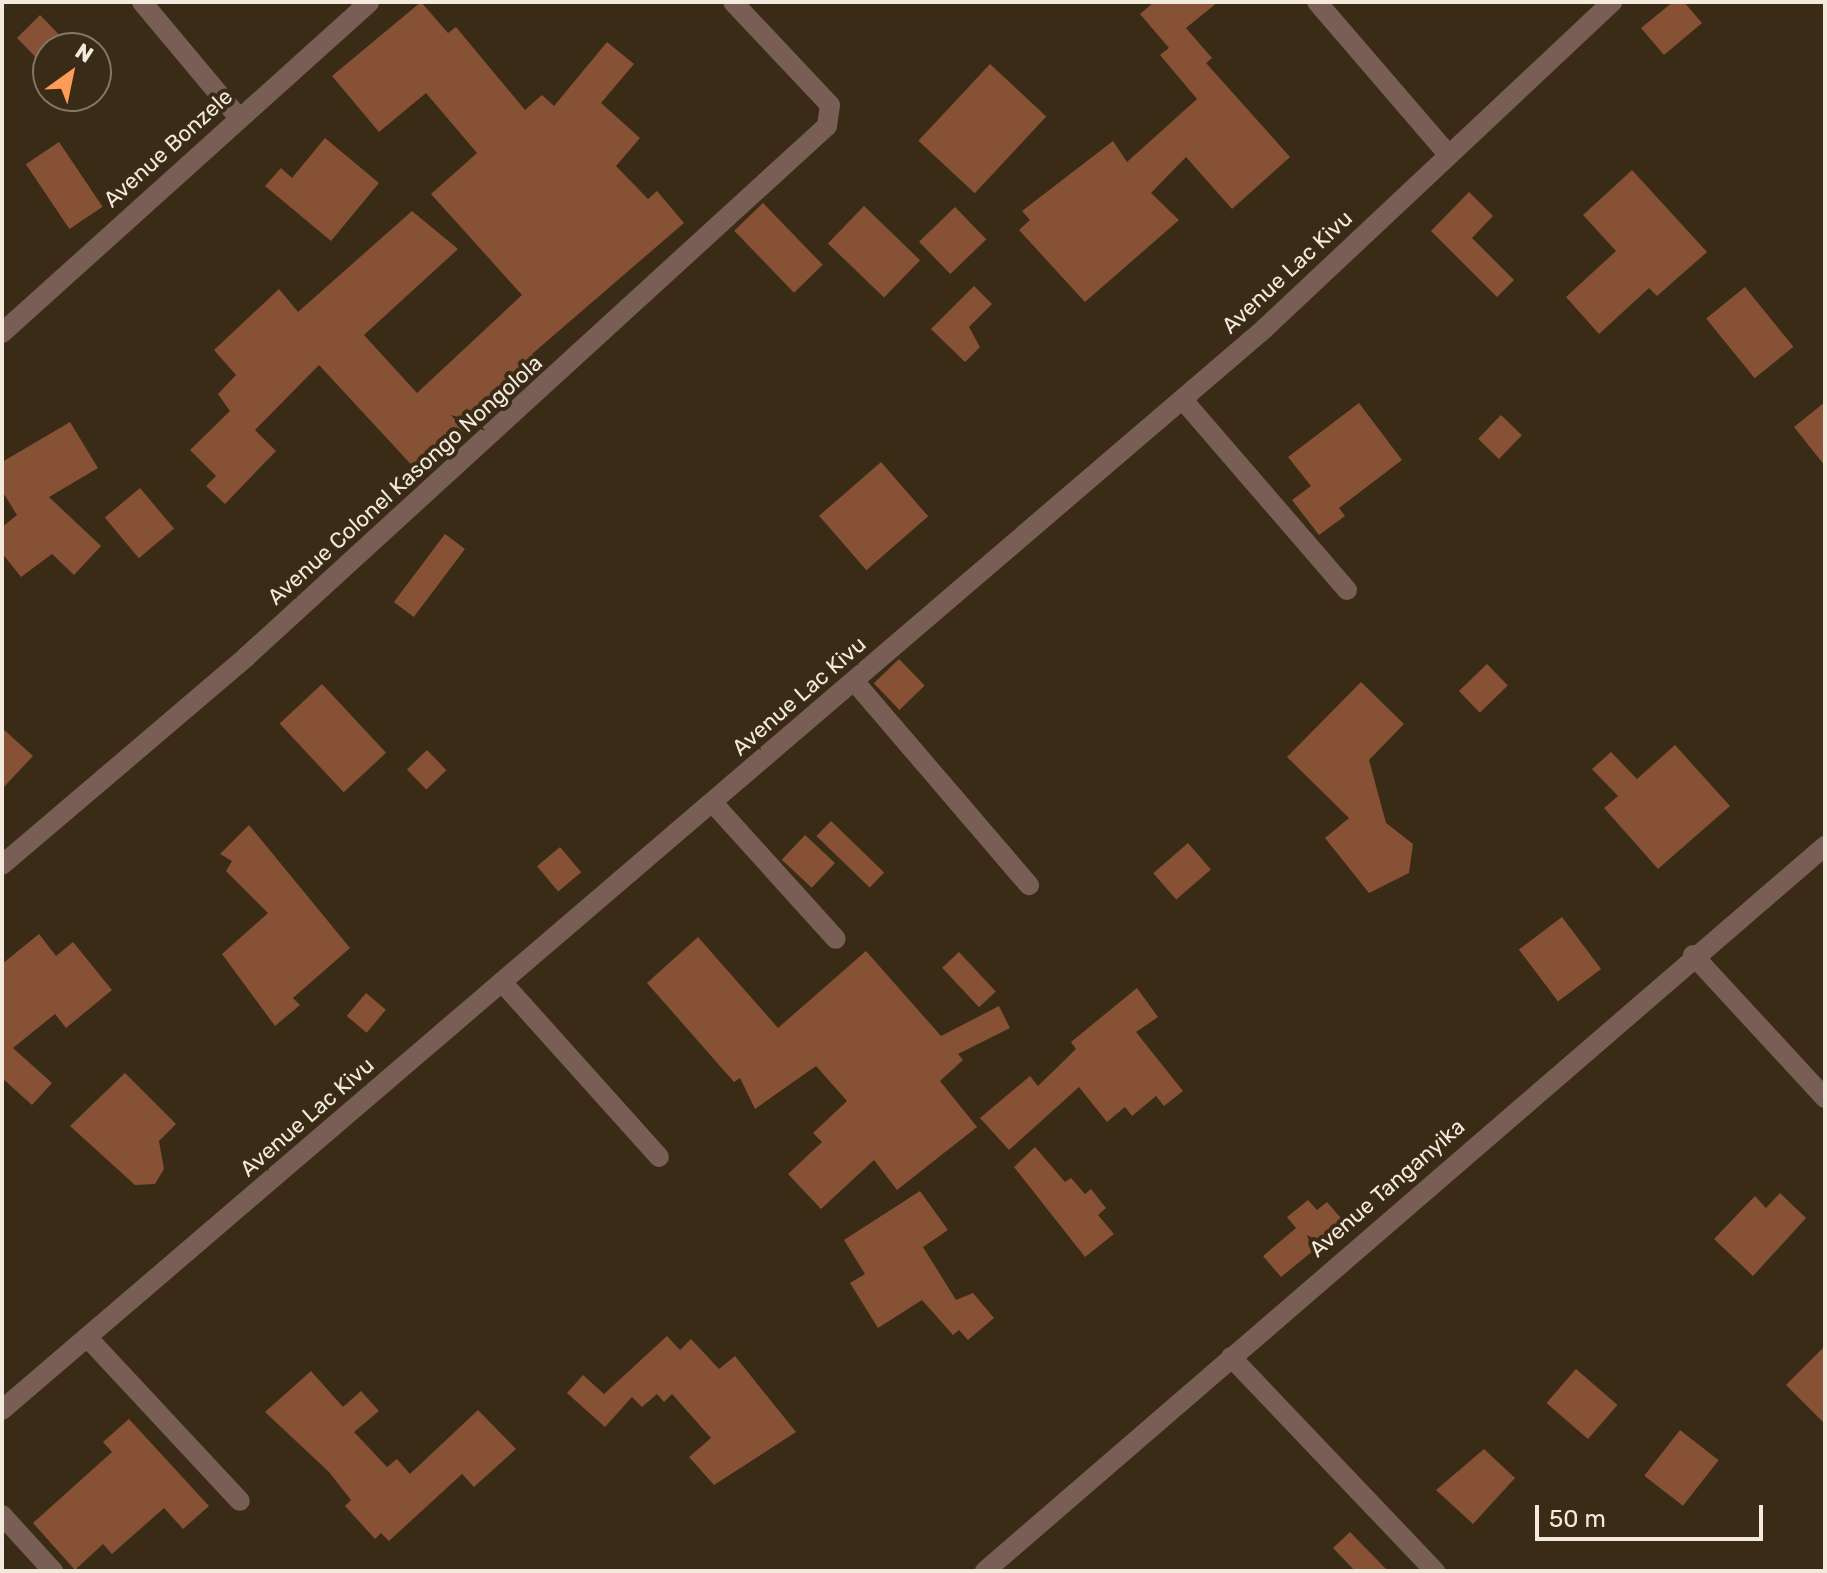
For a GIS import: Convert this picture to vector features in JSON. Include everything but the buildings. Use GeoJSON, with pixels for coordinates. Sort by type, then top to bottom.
{"type":"FeatureCollection","features":[{"type":"Feature","properties":{"kind":"street"},"geometry":{"type":"LineString","coordinates":[[142,2],[238,117]]}},
{"type":"Feature","properties":{"kind":"street","name":"Avenue Bonzele"},"geometry":{"type":"LineString","coordinates":[[2,333],[369,2]]}},
{"type":"Feature","properties":{"kind":"street","name":"Avenue Colonel Kasongo Nongolola"},"geometry":{"type":"LineString","coordinates":[[2,865],[246,657],[831,121],[830,105],[733,2]]}},
{"type":"Feature","properties":{"kind":"street"},"geometry":{"type":"LineString","coordinates":[[1317,2],[1447,153]]}},
{"type":"Feature","properties":{"kind":"street","name":"Avenue Lac Kivu"},"geometry":{"type":"LineString","coordinates":[[2,1410],[1183,400],[1612,2]]}},
{"type":"Feature","properties":{"kind":"street"},"geometry":{"type":"LineString","coordinates":[[1183,400],[1347,590]]}},
{"type":"Feature","properties":{"kind":"street"},"geometry":{"type":"LineString","coordinates":[[854,681],[1029,885]]}},
{"type":"Feature","properties":{"kind":"street"},"geometry":{"type":"LineString","coordinates":[[713,803],[836,939]]}},
{"type":"Feature","properties":{"kind":"street","name":"Avenue Tanganyika"},"geometry":{"type":"LineString","coordinates":[[985,1571],[1693,955],[1825,846]]}},
{"type":"Feature","properties":{"kind":"street"},"geometry":{"type":"LineString","coordinates":[[1693,955],[1825,1098]]}},
{"type":"Feature","properties":{"kind":"street"},"geometry":{"type":"LineString","coordinates":[[502,982],[659,1157]]}},
{"type":"Feature","properties":{"kind":"street"},"geometry":{"type":"LineString","coordinates":[[87,1337],[240,1501]]}},
{"type":"Feature","properties":{"kind":"street"},"geometry":{"type":"LineString","coordinates":[[1231,1357],[1435,1571]]}},
{"type":"Feature","properties":{"kind":"street"},"geometry":{"type":"LineString","coordinates":[[2,1515],[53,1571]]}}]}
